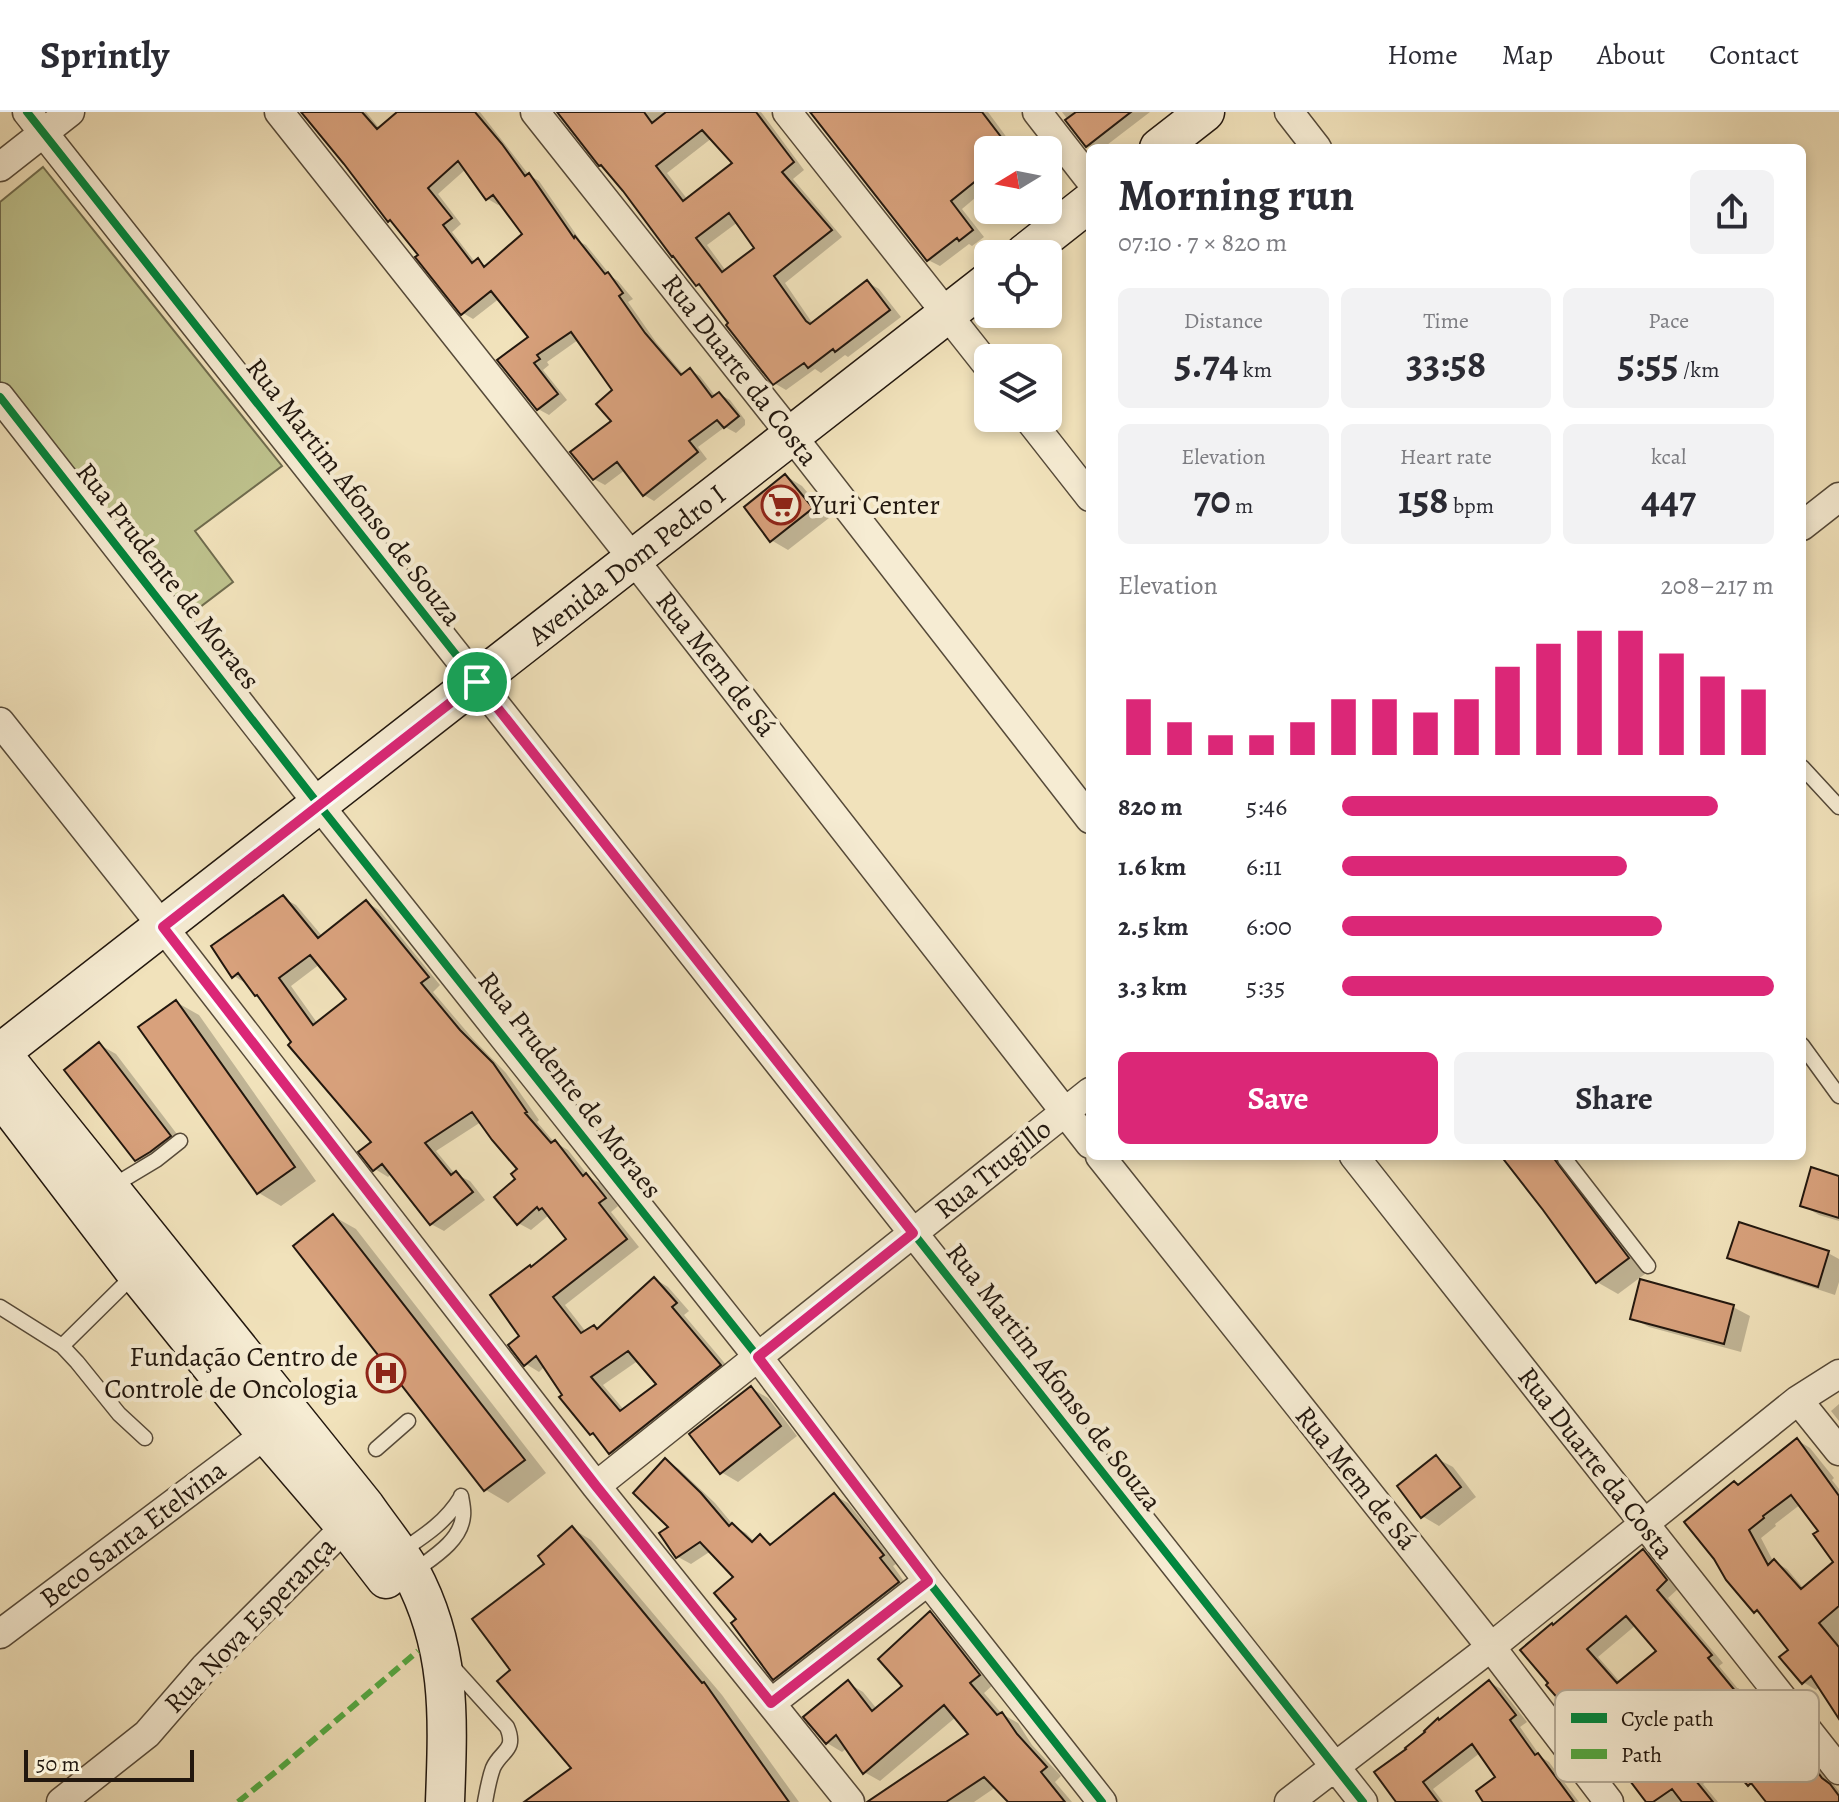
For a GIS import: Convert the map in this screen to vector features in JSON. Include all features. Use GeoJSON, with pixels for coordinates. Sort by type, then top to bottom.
{"type":"FeatureCollection","features":[{"type":"Feature","properties":{"kind":"street"},"geometry":{"type":"LineString","coordinates":[[0,167],[35,123],[70,112]]}},
{"type":"Feature","properties":{"kind":"street","name":"Rua Mem de Sá"},"geometry":{"type":"LineString","coordinates":[[279,112],[1086,1139]]}},
{"type":"Feature","properties":{"kind":"street","name":"Rua Duarte da Costa"},"geometry":{"type":"LineString","coordinates":[[535,112],[1086,814]]}},
{"type":"Feature","properties":{"kind":"street"},"geometry":{"type":"LineString","coordinates":[[787,112],[974,348]]}},
{"type":"Feature","properties":{"kind":"street"},"geometry":{"type":"LineString","coordinates":[[1037,112],[1086,175]]}},
{"type":"Feature","properties":{"kind":"street"},"geometry":{"type":"LineString","coordinates":[[1164,144],[1205,112]]}},
{"type":"Feature","properties":{"kind":"street"},"geometry":{"type":"LineString","coordinates":[[1289,112],[1314,144]]}},
{"type":"Feature","properties":{"kind":"street","name":"Rua Martim Afonso de Souza"},"geometry":{"type":"LineString","coordinates":[[35,123],[1363,1802]]}},
{"type":"Feature","properties":{"kind":"street"},"geometry":{"type":"LineString","coordinates":[[1042,240],[1086,205]]}},
{"type":"Feature","properties":{"kind":"street","name":"Avenida Dom Pedro I"},"geometry":{"type":"LineString","coordinates":[[0,1053],[974,293]]}},
{"type":"Feature","properties":{"kind":"street","name":"Rua Prudente de Moraes"},"geometry":{"type":"LineString","coordinates":[[0,397],[319,805],[758,1357],[928,1581],[1102,1802]]}},
{"type":"Feature","properties":{"kind":"street"},"geometry":{"type":"LineString","coordinates":[[1039,432],[1086,492]]}},
{"type":"Feature","properties":{"kind":"street"},"geometry":{"type":"LineString","coordinates":[[1806,523],[1839,497]]}},
{"type":"Feature","properties":{"kind":"street"},"geometry":{"type":"LineString","coordinates":[[0,722],[163,927],[596,1486],[850,1802]]}},
{"type":"Feature","properties":{"kind":"street"},"geometry":{"type":"LineString","coordinates":[[0,1053],[109,1188],[355,1516],[387,1580],[438,1638],[446,1681],[448,1724],[445,1802]]}},
{"type":"Feature","properties":{"kind":"street"},"geometry":{"type":"LineString","coordinates":[[0,1095],[136,1273],[266,1434],[405,1563],[418,1612],[426,1802]]}},
{"type":"Feature","properties":{"kind":"street","name":"Rua Trugillo"},"geometry":{"type":"LineString","coordinates":[[596,1486],[1086,1095]]}},
{"type":"Feature","properties":{"kind":"street","name":"Rua Mem de Sá"},"geometry":{"type":"LineString","coordinates":[[1103,1160],[1555,1731]]}},
{"type":"Feature","properties":{"kind":"street","name":"Rua Duarte da Costa"},"geometry":{"type":"LineString","coordinates":[[1357,1160],[1775,1690]]}},
{"type":"Feature","properties":{"kind":"street"},"geometry":{"type":"LineString","coordinates":[[1289,1802],[1491,1647],[1798,1400],[1839,1374]]}},
{"type":"Feature","properties":{"kind":"street"},"geometry":{"type":"LineString","coordinates":[[1798,1400],[1839,1451]]}},
{"type":"Feature","properties":{"kind":"street","name":"Beco Santa Etelvina"},"geometry":{"type":"LineString","coordinates":[[4,1623],[266,1434]]}},
{"type":"Feature","properties":{"kind":"street","name":"Rua Nova Esperança"},"geometry":{"type":"LineString","coordinates":[[61,1802],[147,1734],[205,1667],[355,1516]]}},
{"type":"Feature","properties":{"kind":"street"},"geometry":{"type":"LineString","coordinates":[[771,1703],[928,1581]]}},
{"type":"Feature","properties":{"kind":"street","name":"Rua Duarte da Costa"},"geometry":{"type":"LineString","coordinates":[[1819,1745],[1839,1770]]}},
{"type":"Feature","properties":{"kind":"street","name":"Rua Mem de Sá"},"geometry":{"type":"LineString","coordinates":[[1594,1782],[1609,1802]]}},
{"type":"Feature","properties":{"kind":"lane"},"geometry":{"type":"LineString","coordinates":[[1806,771],[1839,807]]}},
{"type":"Feature","properties":{"kind":"lane"},"geometry":{"type":"LineString","coordinates":[[1806,1051],[1839,1096]]}},
{"type":"Feature","properties":{"kind":"lane"},"geometry":{"type":"LineString","coordinates":[[109,1188],[156,1160],[180,1141]]}},
{"type":"Feature","properties":{"kind":"lane"},"geometry":{"type":"LineString","coordinates":[[1568,1160],[1648,1266]]}},
{"type":"Feature","properties":{"kind":"lane"},"geometry":{"type":"LineString","coordinates":[[62,1346],[136,1273]]}},
{"type":"Feature","properties":{"kind":"lane"},"geometry":{"type":"LineString","coordinates":[[0,1307],[62,1346],[119,1414],[145,1438]]}},
{"type":"Feature","properties":{"kind":"lane"},"geometry":{"type":"LineString","coordinates":[[376,1449],[408,1421]]}},
{"type":"Feature","properties":{"kind":"lane"},"geometry":{"type":"LineString","coordinates":[[461,1496],[463,1517],[457,1534],[446,1546],[405,1563],[453,1510],[461,1496]]}},
{"type":"Feature","properties":{"kind":"lane"},"geometry":{"type":"LineString","coordinates":[[441,1654],[507,1727],[510,1736],[508,1749],[493,1768],[485,1802]]}},
{"type":"Feature","properties":{"kind":"green space"},"geometry":{"type":"Polygon","coordinates":[[[43,167],[282,466],[195,531],[233,582],[183,620],[0,389],[0,202],[43,167]]]}},
{"type":"Feature","properties":{"kind":"building"},"geometry":{"type":"Polygon","coordinates":[[[301,112],[362,112],[377,129],[397,112],[475,112],[525,176],[529,173],[574,238],[605,274],[608,272],[623,293],[619,296],[645,333],[681,375],[690,368],[712,397],[719,392],[739,416],[724,428],[717,420],[689,441],[698,452],[643,496],[617,462],[593,480],[570,452],[611,421],[596,404],[612,390],[571,332],[537,355],[540,359],[534,363],[558,394],[537,410],[497,360],[528,337],[491,291],[461,315],[415,257],[418,255],[390,220],[388,222],[301,112]],[[458,161],[428,188],[452,218],[443,225],[472,263],[478,258],[484,267],[522,234],[493,195],[486,200],[458,161]]]}},
{"type":"Feature","properties":{"kind":"building"},"geometry":{"type":"Polygon","coordinates":[[[557,112],[644,112],[652,123],[666,112],[756,112],[794,162],[782,172],[832,230],[774,276],[810,324],[867,280],[890,310],[835,352],[833,349],[808,368],[804,363],[773,385],[726,325],[728,323],[699,284],[696,286],[623,191],[557,112]],[[702,130],[656,166],[683,201],[732,163],[702,130]],[[729,213],[696,238],[722,272],[754,248],[729,213]]]}},
{"type":"Feature","properties":{"kind":"building"},"geometry":{"type":"Polygon","coordinates":[[[810,112],[982,112],[1000,136],[974,136],[974,182],[951,201],[973,230],[927,261],[810,112]]]}},
{"type":"Feature","properties":{"kind":"building"},"geometry":{"type":"Polygon","coordinates":[[[1076,112],[1131,112],[1086,147],[1065,120],[1076,112]]]}},
{"type":"Feature","properties":{"kind":"building","name":"Yuri Center"},"geometry":{"type":"Polygon","coordinates":[[[785,474],[813,508],[770,542],[744,507],[785,474]]]}},
{"type":"Feature","properties":{"kind":"building"},"geometry":{"type":"Polygon","coordinates":[[[283,895],[318,938],[366,900],[429,977],[421,983],[460,1030],[493,1063],[525,1113],[551,1143],[555,1140],[583,1176],[586,1173],[606,1198],[599,1203],[627,1239],[553,1297],[581,1333],[594,1325],[597,1329],[654,1277],[677,1303],[672,1307],[721,1365],[609,1454],[559,1397],[562,1395],[536,1356],[524,1366],[508,1345],[519,1336],[490,1295],[566,1239],[542,1208],[539,1210],[537,1207],[517,1225],[494,1197],[515,1179],[511,1174],[517,1169],[472,1112],[425,1143],[451,1175],[456,1171],[473,1192],[430,1225],[382,1164],[373,1171],[358,1152],[371,1142],[288,1045],[291,1042],[257,995],[238,973],[232,978],[211,946],[283,895]],[[310,955],[279,978],[313,1025],[346,999],[310,955]],[[628,1351],[591,1377],[620,1411],[656,1384],[628,1351]]]}},
{"type":"Feature","properties":{"kind":"building"},"geometry":{"type":"Polygon","coordinates":[[[176,1000],[295,1167],[257,1194],[138,1027],[176,1000]]]}},
{"type":"Feature","properties":{"kind":"building"},"geometry":{"type":"Polygon","coordinates":[[[99,1042],[171,1136],[135,1161],[64,1070],[99,1042]]]}},
{"type":"Feature","properties":{"kind":"building"},"geometry":{"type":"Polygon","coordinates":[[[1504,1160],[1555,1160],[1629,1258],[1596,1283],[1504,1160]]]}},
{"type":"Feature","properties":{"kind":"building"},"geometry":{"type":"Polygon","coordinates":[[[1811,1167],[1839,1176],[1839,1218],[1800,1206],[1811,1167]]]}},
{"type":"Feature","properties":{"kind":"building"},"geometry":{"type":"Polygon","coordinates":[[[333,1214],[525,1460],[484,1491],[293,1246],[333,1214]]]}},
{"type":"Feature","properties":{"kind":"building"},"geometry":{"type":"Polygon","coordinates":[[[1739,1222],[1829,1251],[1818,1287],[1727,1258],[1739,1222]]]}},
{"type":"Feature","properties":{"kind":"building"},"geometry":{"type":"Polygon","coordinates":[[[1640,1279],[1734,1305],[1724,1344],[1630,1319],[1640,1279]]]}},
{"type":"Feature","properties":{"kind":"building"},"geometry":{"type":"Polygon","coordinates":[[[751,1386],[781,1426],[720,1474],[689,1434],[751,1386]]]}},
{"type":"Feature","properties":{"kind":"building"},"geometry":{"type":"Polygon","coordinates":[[[1797,1438],[1839,1496],[1839,1606],[1819,1623],[1839,1647],[1839,1719],[1811,1676],[1802,1684],[1779,1657],[1788,1650],[1757,1610],[1754,1613],[1726,1580],[1714,1559],[1684,1522],[1734,1481],[1738,1485],[1797,1438]],[[1791,1495],[1749,1530],[1768,1565],[1774,1559],[1801,1589],[1833,1562],[1813,1534],[1818,1531],[1791,1495]]]}},
{"type":"Feature","properties":{"kind":"building"},"geometry":{"type":"Polygon","coordinates":[[[1436,1455],[1461,1487],[1421,1518],[1397,1486],[1436,1455]]]}},
{"type":"Feature","properties":{"kind":"building"},"geometry":{"type":"Polygon","coordinates":[[[665,1458],[729,1526],[732,1523],[752,1542],[760,1534],[770,1545],[834,1493],[884,1555],[880,1558],[899,1582],[773,1680],[731,1623],[736,1619],[714,1593],[733,1577],[700,1542],[676,1558],[659,1533],[668,1527],[633,1493],[665,1458]]]}},
{"type":"Feature","properties":{"kind":"building"},"geometry":{"type":"Polygon","coordinates":[[[572,1526],[704,1682],[789,1802],[524,1802],[571,1768],[497,1681],[510,1670],[472,1619],[544,1564],[538,1556],[572,1526]]]}},
{"type":"Feature","properties":{"kind":"building"},"geometry":{"type":"Polygon","coordinates":[[[1643,1549],[1667,1580],[1657,1590],[1712,1655],[1708,1658],[1734,1690],[1555,1690],[1555,1695],[1520,1650],[1643,1549]],[[1626,1616],[1587,1649],[1617,1683],[1656,1651],[1626,1616]]]}},
{"type":"Feature","properties":{"kind":"building"},"geometry":{"type":"Polygon","coordinates":[[[930,1611],[980,1675],[970,1683],[997,1715],[1002,1712],[1047,1767],[1041,1772],[1065,1802],[1008,1802],[984,1777],[946,1802],[867,1802],[968,1734],[944,1705],[863,1774],[836,1735],[826,1744],[803,1717],[848,1680],[872,1711],[902,1686],[878,1659],[930,1611]]]}},
{"type":"Feature","properties":{"kind":"building"},"geometry":{"type":"Polygon","coordinates":[[[1489,1680],[1516,1715],[1510,1720],[1555,1776],[1555,1782],[1559,1782],[1574,1802],[1483,1802],[1476,1791],[1495,1777],[1472,1744],[1423,1782],[1438,1802],[1396,1802],[1374,1772],[1489,1680]]]}},
{"type":"Feature","properties":{"kind":"building"},"geometry":{"type":"Polygon","coordinates":[[[1819,1774],[1839,1796],[1839,1802],[1766,1802],[1751,1783],[1748,1786],[1744,1782],[1819,1782],[1819,1774]]]}},
{"type":"Feature","properties":{"kind":"building"},"geometry":{"type":"Polygon","coordinates":[[[1631,1782],[1697,1782],[1713,1802],[1682,1802],[1672,1789],[1653,1802],[1646,1802],[1631,1782]]]}},
{"type":"Feature","properties":{"kind":"marked path"},"geometry":{"type":"LineString","coordinates":[[238,1802],[418,1651]]}},
{"type":"Feature","properties":{"kind":"cycle path"},"geometry":{"type":"LineString","coordinates":[[27,112],[1363,1802]]}},
{"type":"Feature","properties":{"kind":"cycle path"},"geometry":{"type":"LineString","coordinates":[[0,397],[319,805],[758,1357],[928,1581],[1102,1802]]}},
{"type":"Feature","properties":{"kind":"place","name":"Yuri Center"},"geometry":{"type":"Point","coordinates":[781,505]}},
{"type":"Feature","properties":{"kind":"place","name":"Fundação Centro de Controle de Oncologia"},"geometry":{"type":"Point","coordinates":[386,1373]}},
{"type":"Feature","properties":{"kind":"route"},"geometry":{"type":"LineString","coordinates":[[477,682],[913,1233],[758,1357],[928,1581],[771,1703],[596,1486],[163,927],[477,682]]}}]}
